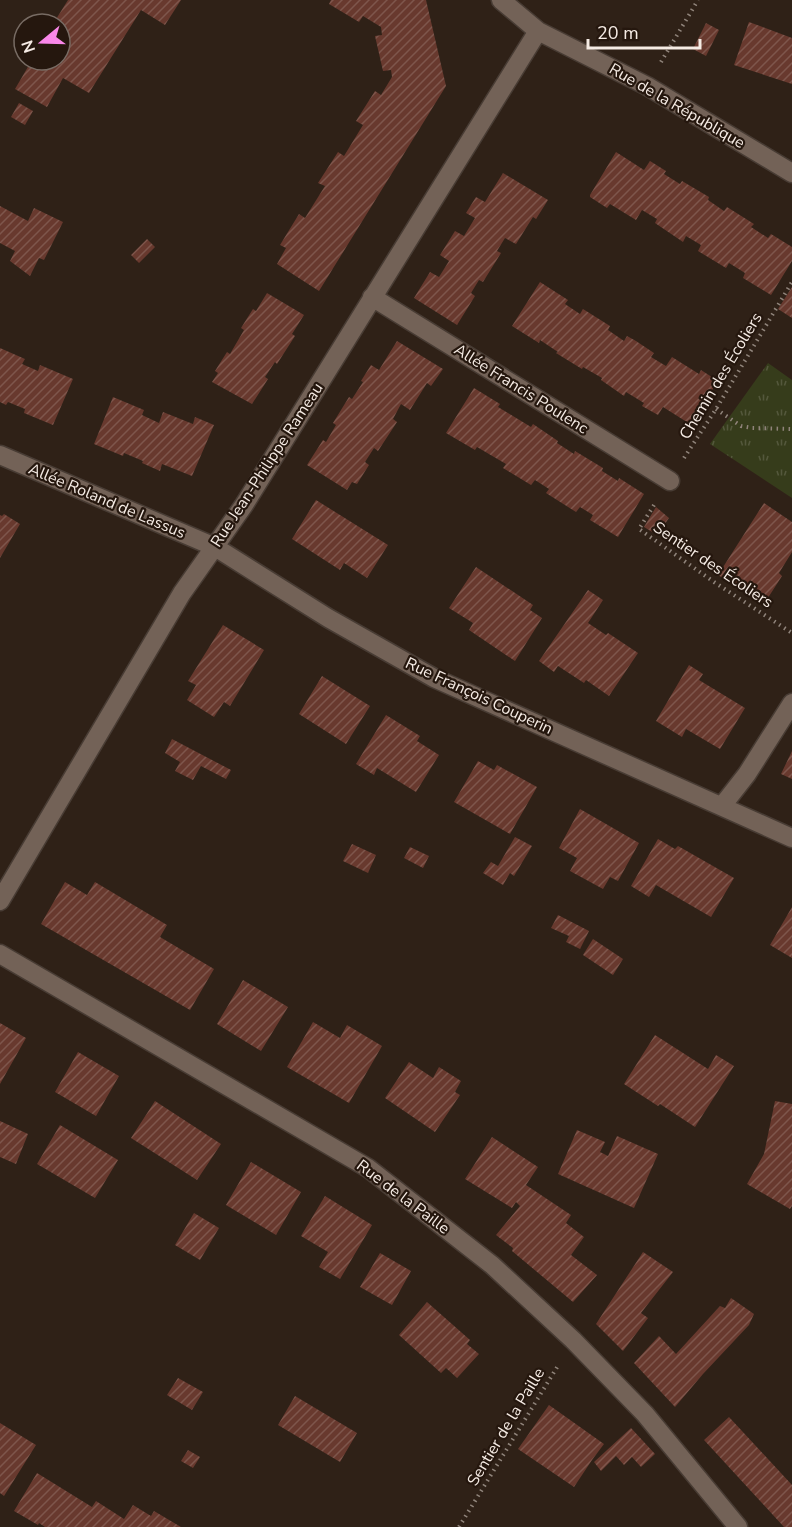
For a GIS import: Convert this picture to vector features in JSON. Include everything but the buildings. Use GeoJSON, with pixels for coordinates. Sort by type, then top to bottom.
{"type":"FeatureCollection","features":[{"type":"Feature","properties":{"kind":"street","name":"Rue de la République"},"geometry":{"type":"LineString","coordinates":[[501,0],[538,31],[647,86],[792,173]]}},
{"type":"Feature","properties":{"kind":"street","name":"Rue Jean-Philippe Rameau"},"geometry":{"type":"LineString","coordinates":[[0,902],[182,593],[244,505],[538,31]]}},
{"type":"Feature","properties":{"kind":"street","name":"Allée Francis Poulenc"},"geometry":{"type":"LineString","coordinates":[[372,297],[670,481]]}},
{"type":"Feature","properties":{"kind":"street","name":"Allée Roland de Lassus"},"geometry":{"type":"LineString","coordinates":[[0,455],[215,547]]}},
{"type":"Feature","properties":{"kind":"street","name":"Rue François Couperin"},"geometry":{"type":"LineString","coordinates":[[215,547],[328,618],[434,678],[792,838]]}},
{"type":"Feature","properties":{"kind":"street"},"geometry":{"type":"LineString","coordinates":[[722,806],[747,774],[792,703]]}},
{"type":"Feature","properties":{"kind":"street","name":"Rue de la Paille"},"geometry":{"type":"LineString","coordinates":[[0,954],[368,1168],[492,1265],[573,1340],[645,1414],[738,1527]]}},
{"type":"Feature","properties":{"kind":"path"},"geometry":{"type":"LineString","coordinates":[[647,86],[698,0]]}},
{"type":"Feature","properties":{"kind":"path","name":"Chemin des Écoliers"},"geometry":{"type":"LineString","coordinates":[[670,481],[792,282]]}},
{"type":"Feature","properties":{"kind":"path"},"geometry":{"type":"LineString","coordinates":[[716,409],[741,426],[792,429]]}},
{"type":"Feature","properties":{"kind":"path","name":"Sentier des Écoliers"},"geometry":{"type":"LineString","coordinates":[[670,481],[639,529],[792,633]]}},
{"type":"Feature","properties":{"kind":"path","name":"Sentier de la Paille"},"geometry":{"type":"LineString","coordinates":[[459,1527],[573,1340]]}},
{"type":"Feature","properties":{"kind":"green space"},"geometry":{"type":"Polygon","coordinates":[[[768,363],[792,380],[792,498],[710,444],[768,363]]]}}]}
